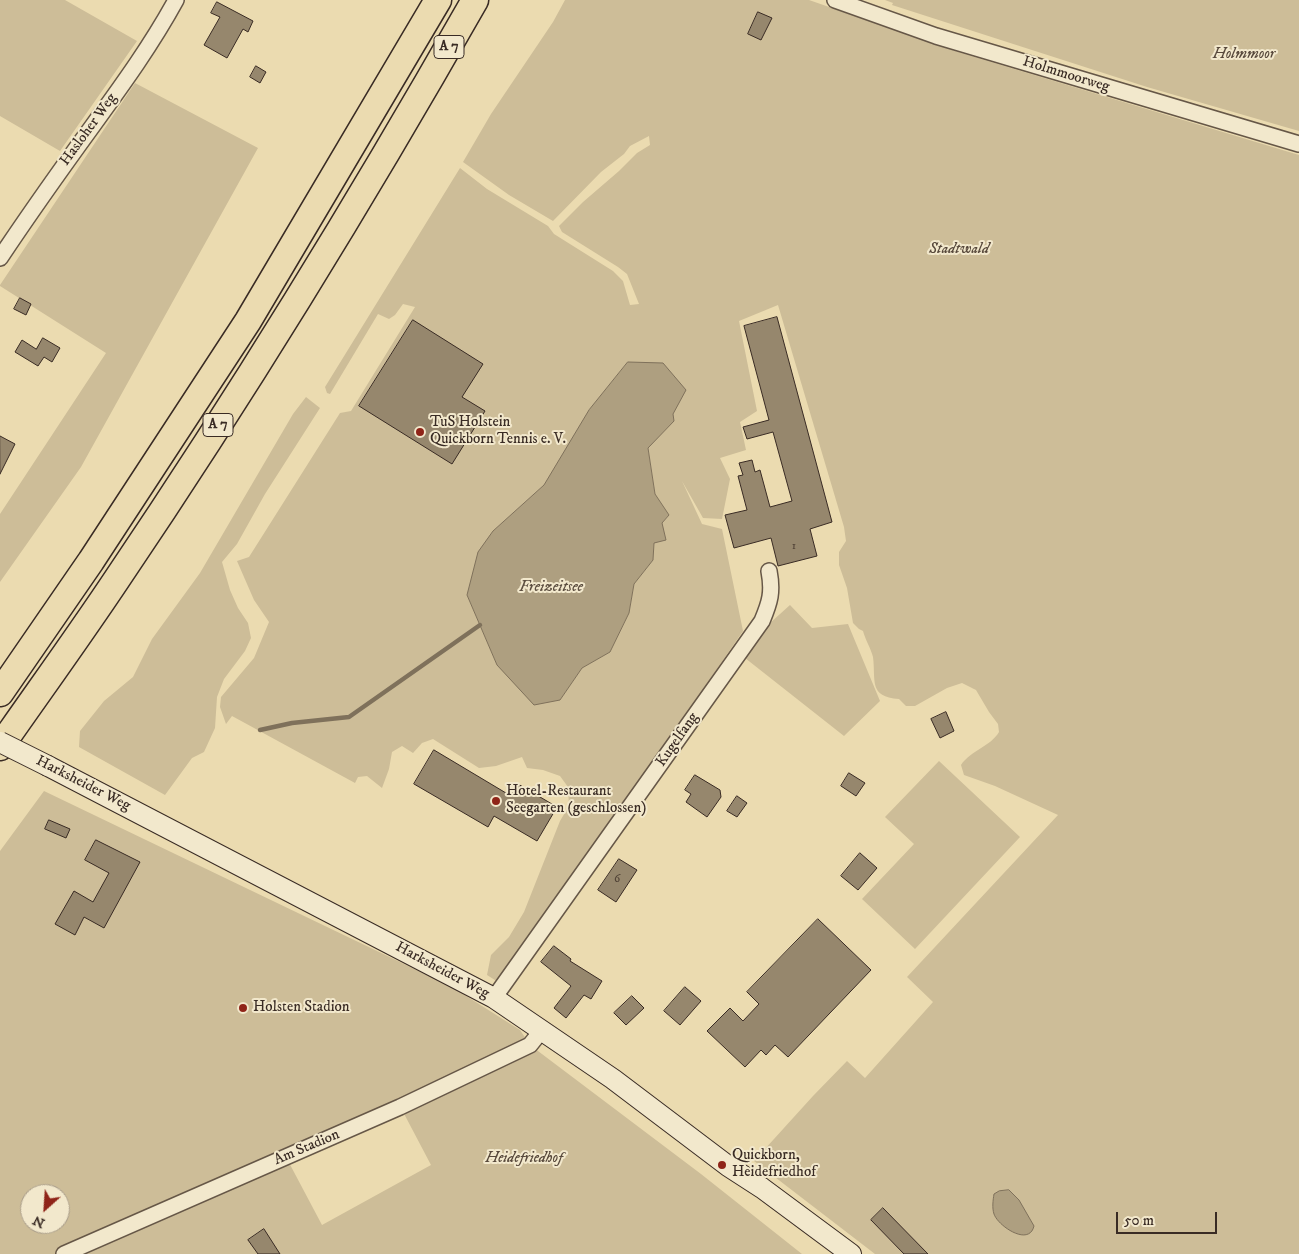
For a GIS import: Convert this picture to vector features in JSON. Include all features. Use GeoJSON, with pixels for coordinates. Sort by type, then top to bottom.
{"type":"FeatureCollection","features":[{"type":"Feature","properties":{"kind":"highway","name":"A 7"},"geometry":{"type":"LineString","coordinates":[[0,692],[91,561],[248,321],[438,0]]}},
{"type":"Feature","properties":{"kind":"highway","name":"A 7"},"geometry":{"type":"LineString","coordinates":[[0,748],[117,579],[240,390],[340,231],[476,0]]}},
{"type":"Feature","properties":{"kind":"main road","name":"Harksheider Weg"},"geometry":{"type":"LineString","coordinates":[[0,742],[494,998],[613,1079],[728,1166],[762,1188],[851,1254]]}},
{"type":"Feature","properties":{"kind":"street","name":"Hasloher Weg"},"geometry":{"type":"LineString","coordinates":[[0,258],[130,73],[163,24],[176,0]]}},
{"type":"Feature","properties":{"kind":"street","name":"Holmmoorweg"},"geometry":{"type":"LineString","coordinates":[[835,0],[936,36],[1299,144]]}},
{"type":"Feature","properties":{"kind":"street","name":"Kugelfang"},"geometry":{"type":"LineString","coordinates":[[494,998],[762,621],[770,600],[772,586],[769,571]]}},
{"type":"Feature","properties":{"kind":"street","name":"Am Stadion"},"geometry":{"type":"LineString","coordinates":[[64,1254],[400,1107],[530,1045],[542,1030]]}},
{"type":"Feature","properties":{"kind":"green space"},"geometry":{"type":"Polygon","coordinates":[[[0,0],[65,0],[137,41],[60,151],[0,116],[0,0]]]}},
{"type":"Feature","properties":{"kind":"green space","name":"Stadtwald"},"geometry":{"type":"Polygon","coordinates":[[[565,0],[809,0],[958,52],[1299,155],[1299,1254],[875,1254],[754,1161],[847,1061],[865,1078],[933,1002],[907,977],[1058,815],[995,786],[964,775],[961,765],[965,760],[991,741],[999,732],[998,724],[976,690],[962,683],[947,688],[915,706],[906,706],[899,699],[882,695],[875,686],[873,657],[863,631],[853,623],[847,588],[839,565],[839,552],[846,541],[844,527],[778,305],[739,321],[757,411],[740,422],[746,450],[720,458],[730,479],[722,519],[703,518],[682,481],[702,524],[722,529],[743,631],[706,685],[700,707],[498,982],[487,975],[491,955],[509,937],[524,912],[560,821],[569,806],[568,787],[560,776],[543,770],[527,768],[522,757],[496,766],[479,768],[433,739],[422,743],[413,753],[402,746],[392,752],[389,769],[382,788],[367,776],[358,777],[355,783],[232,716],[226,724],[220,707],[221,697],[254,658],[269,622],[254,600],[237,561],[249,557],[340,413],[351,411],[415,307],[403,304],[395,315],[389,319],[378,314],[330,394],[327,393],[325,387],[460,168],[487,189],[548,226],[554,234],[613,271],[623,281],[630,305],[639,304],[627,274],[562,232],[559,226],[637,153],[650,145],[649,136],[630,146],[624,154],[601,172],[553,221],[509,195],[463,162],[491,114],[553,22],[565,0]],[[674,421],[544,485],[493,531],[467,595],[497,665],[560,700],[582,668],[610,652],[629,613],[634,584],[653,560],[654,542],[662,523],[669,515],[655,494],[648,447],[674,421]]]}},
{"type":"Feature","properties":{"kind":"green space","name":"Holmmoor"},"geometry":{"type":"Polygon","coordinates":[[[885,0],[1299,0],[1299,131],[1147,87],[892,5],[893,3],[885,0]]]}},
{"type":"Feature","properties":{"kind":"green space"},"geometry":{"type":"Polygon","coordinates":[[[135,83],[258,148],[81,467],[0,582],[0,514],[106,353],[0,285],[135,83]]]}},
{"type":"Feature","properties":{"kind":"green space"},"geometry":{"type":"Polygon","coordinates":[[[306,397],[320,408],[265,494],[237,544],[222,562],[230,590],[238,608],[248,623],[251,638],[245,651],[224,679],[217,697],[215,728],[204,752],[192,758],[165,795],[79,747],[80,731],[104,701],[133,677],[152,639],[200,573],[293,414],[306,397]]]}},
{"type":"Feature","properties":{"kind":"green space"},"geometry":{"type":"Polygon","coordinates":[[[790,605],[812,628],[848,624],[880,701],[844,736],[745,658],[770,623],[790,605]]]}},
{"type":"Feature","properties":{"kind":"green space"},"geometry":{"type":"Polygon","coordinates":[[[939,761],[1020,837],[915,949],[862,899],[914,844],[885,817],[939,761]]]}},
{"type":"Feature","properties":{"kind":"green space","name":"Holsten Stadion"},"geometry":{"type":"Polygon","coordinates":[[[44,791],[452,987],[520,1030],[530,1045],[701,1174],[802,1254],[0,1254],[0,851],[44,791]],[[401,1108],[286,1157],[322,1225],[431,1165],[401,1108]]]}},
{"type":"Feature","properties":{"kind":"water","name":"Freizeitsee"},"geometry":{"type":"Polygon","coordinates":[[[628,362],[663,363],[686,390],[673,414],[674,421],[648,448],[655,494],[669,515],[662,523],[666,540],[654,543],[653,560],[634,584],[629,613],[610,652],[582,668],[560,700],[534,705],[497,665],[467,595],[478,552],[493,531],[544,485],[589,410],[628,362]]]}},
{"type":"Feature","properties":{"kind":"water"},"geometry":{"type":"Polygon","coordinates":[[[1009,1190],[1019,1200],[1034,1226],[1031,1232],[1026,1235],[1020,1235],[1007,1229],[994,1214],[994,1194],[999,1191],[1009,1190]]]}},
{"type":"Feature","properties":{"kind":"building"},"geometry":{"type":"Polygon","coordinates":[[[217,2],[253,21],[248,32],[243,29],[227,58],[204,45],[220,17],[211,13],[217,2]]]}},
{"type":"Feature","properties":{"kind":"building"},"geometry":{"type":"Polygon","coordinates":[[[758,12],[772,18],[761,40],[748,34],[758,12]]]}},
{"type":"Feature","properties":{"kind":"building"},"geometry":{"type":"Polygon","coordinates":[[[256,66],[266,72],[260,83],[250,77],[256,66]]]}},
{"type":"Feature","properties":{"kind":"building"},"geometry":{"type":"Polygon","coordinates":[[[20,298],[31,304],[26,315],[14,309],[20,298]]]}},
{"type":"Feature","properties":{"kind":"building"},"geometry":{"type":"Polygon","coordinates":[[[777,317],[832,522],[810,529],[817,556],[778,566],[771,538],[734,548],[725,515],[747,510],[738,476],[743,475],[739,463],[752,460],[755,472],[760,470],[770,507],[792,501],[773,432],[747,439],[743,427],[769,420],[744,326],[777,317]]]}},
{"type":"Feature","properties":{"kind":"building"},"geometry":{"type":"Polygon","coordinates":[[[413,320],[483,364],[462,397],[485,411],[452,464],[359,406],[413,320]]]}},
{"type":"Feature","properties":{"kind":"building"},"geometry":{"type":"Polygon","coordinates":[[[43,338],[60,348],[52,362],[44,357],[38,366],[15,352],[22,340],[36,349],[43,338]]]}},
{"type":"Feature","properties":{"kind":"building"},"geometry":{"type":"Polygon","coordinates":[[[0,436],[15,444],[0,474],[0,436]]]}},
{"type":"Feature","properties":{"kind":"building"},"geometry":{"type":"Polygon","coordinates":[[[946,712],[954,731],[940,738],[931,719],[946,712]]]}},
{"type":"Feature","properties":{"kind":"building","name":"Hotel-Restaurant Seegarten (geschlossen)"},"geometry":{"type":"Polygon","coordinates":[[[434,750],[511,796],[518,784],[557,807],[537,841],[494,816],[488,827],[414,784],[434,750]]]}},
{"type":"Feature","properties":{"kind":"building"},"geometry":{"type":"Polygon","coordinates":[[[849,773],[865,783],[856,796],[841,786],[849,773]]]}},
{"type":"Feature","properties":{"kind":"building"},"geometry":{"type":"Polygon","coordinates":[[[695,775],[720,790],[721,797],[707,817],[686,802],[691,794],[685,790],[695,775]]]}},
{"type":"Feature","properties":{"kind":"building"},"geometry":{"type":"Polygon","coordinates":[[[737,796],[747,803],[737,817],[727,811],[737,796]]]}},
{"type":"Feature","properties":{"kind":"building"},"geometry":{"type":"Polygon","coordinates":[[[49,820],[70,829],[66,838],[45,829],[49,820]]]}},
{"type":"Feature","properties":{"kind":"building"},"geometry":{"type":"Polygon","coordinates":[[[96,840],[140,862],[104,928],[84,917],[75,935],[55,924],[74,891],[93,902],[109,873],[85,860],[96,840]]]}},
{"type":"Feature","properties":{"kind":"building"},"geometry":{"type":"Polygon","coordinates":[[[860,853],[877,868],[858,890],[841,876],[860,853]]]}},
{"type":"Feature","properties":{"kind":"building"},"geometry":{"type":"Polygon","coordinates":[[[619,859],[637,870],[616,902],[598,890],[619,859]]]}},
{"type":"Feature","properties":{"kind":"building"},"geometry":{"type":"Polygon","coordinates":[[[818,919],[871,970],[788,1057],[775,1045],[766,1055],[761,1050],[745,1067],[707,1031],[730,1008],[743,1021],[759,1004],[747,992],[818,919]]]}},
{"type":"Feature","properties":{"kind":"building"},"geometry":{"type":"Polygon","coordinates":[[[554,946],[571,959],[570,961],[602,981],[591,999],[584,995],[566,1018],[554,1008],[571,986],[541,962],[554,946]]]}},
{"type":"Feature","properties":{"kind":"building"},"geometry":{"type":"Polygon","coordinates":[[[685,987],[701,1001],[680,1025],[664,1011],[685,987]]]}},
{"type":"Feature","properties":{"kind":"building"},"geometry":{"type":"Polygon","coordinates":[[[632,996],[644,1008],[626,1025],[614,1013],[632,996]]]}},
{"type":"Feature","properties":{"kind":"building"},"geometry":{"type":"Polygon","coordinates":[[[883,1208],[928,1254],[904,1254],[871,1220],[883,1208]]]}},
{"type":"Feature","properties":{"kind":"building"},"geometry":{"type":"Polygon","coordinates":[[[264,1229],[280,1254],[258,1254],[248,1240],[264,1229]]]}},
{"type":"Feature","properties":{"kind":"waterway"},"geometry":{"type":"LineString","coordinates":[[260,730],[292,723],[349,717],[480,625]]}},
{"type":"Feature","properties":{"kind":"place","name":"TuS Holstein Quickborn Tennis e. V."},"geometry":{"type":"Point","coordinates":[420,432]}},
{"type":"Feature","properties":{"kind":"place","name":"Hotel-Restaurant Seegarten (geschlossen)"},"geometry":{"type":"Point","coordinates":[496,801]}},
{"type":"Feature","properties":{"kind":"place","name":"Holsten Stadion"},"geometry":{"type":"Point","coordinates":[243,1008]}},
{"type":"Feature","properties":{"kind":"place","name":"Quickborn, Heidefriedhof"},"geometry":{"type":"Point","coordinates":[722,1165]}},
{"type":"Feature","properties":{"kind":"park label","name":"Heidefriedhof"},"geometry":{"type":"Point","coordinates":[524,1159]}}]}
